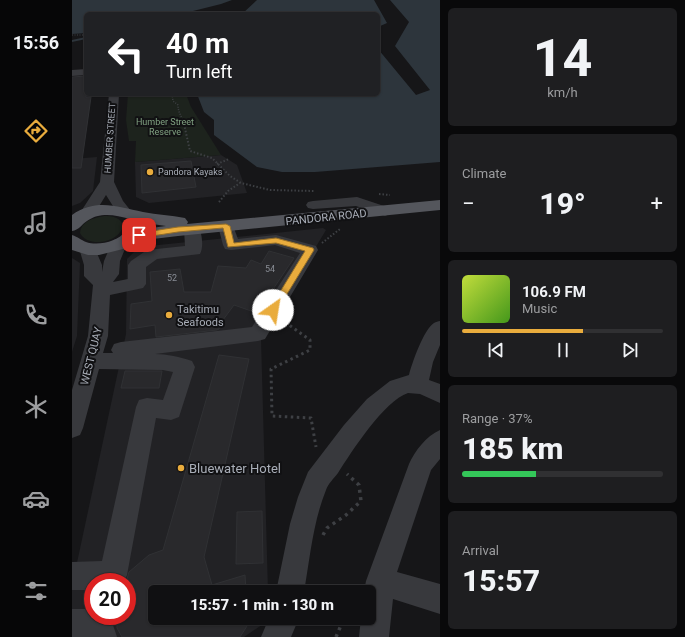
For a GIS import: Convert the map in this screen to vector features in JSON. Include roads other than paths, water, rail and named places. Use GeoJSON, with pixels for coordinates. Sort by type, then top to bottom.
{"type":"FeatureCollection","features":[{"type":"Feature","properties":{"kind":"main road","name":"PANDORA ROAD"},"geometry":{"type":"LineString","coordinates":[[219,226],[440,205]]}},
{"type":"Feature","properties":{"kind":"main road"},"geometry":{"type":"LineString","coordinates":[[106,210],[219,226],[125,240],[108,248],[76,232],[106,210]]}},
{"type":"Feature","properties":{"kind":"main road"},"geometry":{"type":"LineString","coordinates":[[125,240],[136,227],[135,220],[128,213]]}},
{"type":"Feature","properties":{"kind":"street"},"geometry":{"type":"LineString","coordinates":[[72,73],[84,72]]}},
{"type":"Feature","properties":{"kind":"street","name":"HUMBER STREET"},"geometry":{"type":"LineString","coordinates":[[76,232],[107,182],[114,96]]}},
{"type":"Feature","properties":{"kind":"street","name":"HUMBER STREET"},"geometry":{"type":"LineString","coordinates":[[107,182],[114,193],[118,206],[128,213]]}},
{"type":"Feature","properties":{"kind":"street"},"geometry":{"type":"LineString","coordinates":[[314,198],[357,201],[385,211]]}},
{"type":"Feature","properties":{"kind":"street"},"geometry":{"type":"LineString","coordinates":[[93,355],[258,334],[310,250],[276,240],[230,246],[219,226]]}},
{"type":"Feature","properties":{"kind":"street"},"geometry":{"type":"LineString","coordinates":[[76,232],[94,265],[93,276],[102,286],[137,284],[137,266],[153,254],[194,250],[192,229]]}},
{"type":"Feature","properties":{"kind":"street","name":"WEST QUAY"},"geometry":{"type":"LineString","coordinates":[[72,428],[93,355],[100,320],[102,286],[110,274],[112,261],[125,240]]}},
{"type":"Feature","properties":{"kind":"street"},"geometry":{"type":"LineString","coordinates":[[418,386],[421,363],[432,338],[440,328]]}},
{"type":"Feature","properties":{"kind":"street"},"geometry":{"type":"LineString","coordinates":[[72,576],[113,575],[147,407],[171,410],[185,367],[163,362],[93,355]]}},
{"type":"Feature","properties":{"kind":"street"},"geometry":{"type":"LineString","coordinates":[[291,585],[300,538],[315,484],[342,445],[376,405],[397,388],[408,384],[429,388],[440,394]]}},
{"type":"Feature","properties":{"kind":"street"},"geometry":{"type":"LineString","coordinates":[[374,637],[380,581],[421,464],[440,441]]}},
{"type":"Feature","properties":{"kind":"street"},"geometry":{"type":"LineString","coordinates":[[380,581],[440,599]]}},
{"type":"Feature","properties":{"kind":"street"},"geometry":{"type":"LineString","coordinates":[[72,624],[98,624],[102,637]]}},
{"type":"Feature","properties":{"kind":"street"},"geometry":{"type":"LineString","coordinates":[[276,637],[281,625]]}},
{"type":"Feature","properties":{"kind":"waterway"},"geometry":{"type":"LineString","coordinates":[[72,41],[84,38]]}},
{"type":"Feature","properties":{"kind":"place","name":"Pandora Kayaks"},"geometry":{"type":"Point","coordinates":[150,172]}},
{"type":"Feature","properties":{"kind":"place","name":"Takitimu Seafoods"},"geometry":{"type":"Point","coordinates":[169,315]}},
{"type":"Feature","properties":{"kind":"place","name":"Bluewater Hotel"},"geometry":{"type":"Point","coordinates":[181,468]}},
{"type":"Feature","properties":{"kind":"park label","name":"Humber Street Reserve"},"geometry":{"type":"Point","coordinates":[165,128]}}]}
